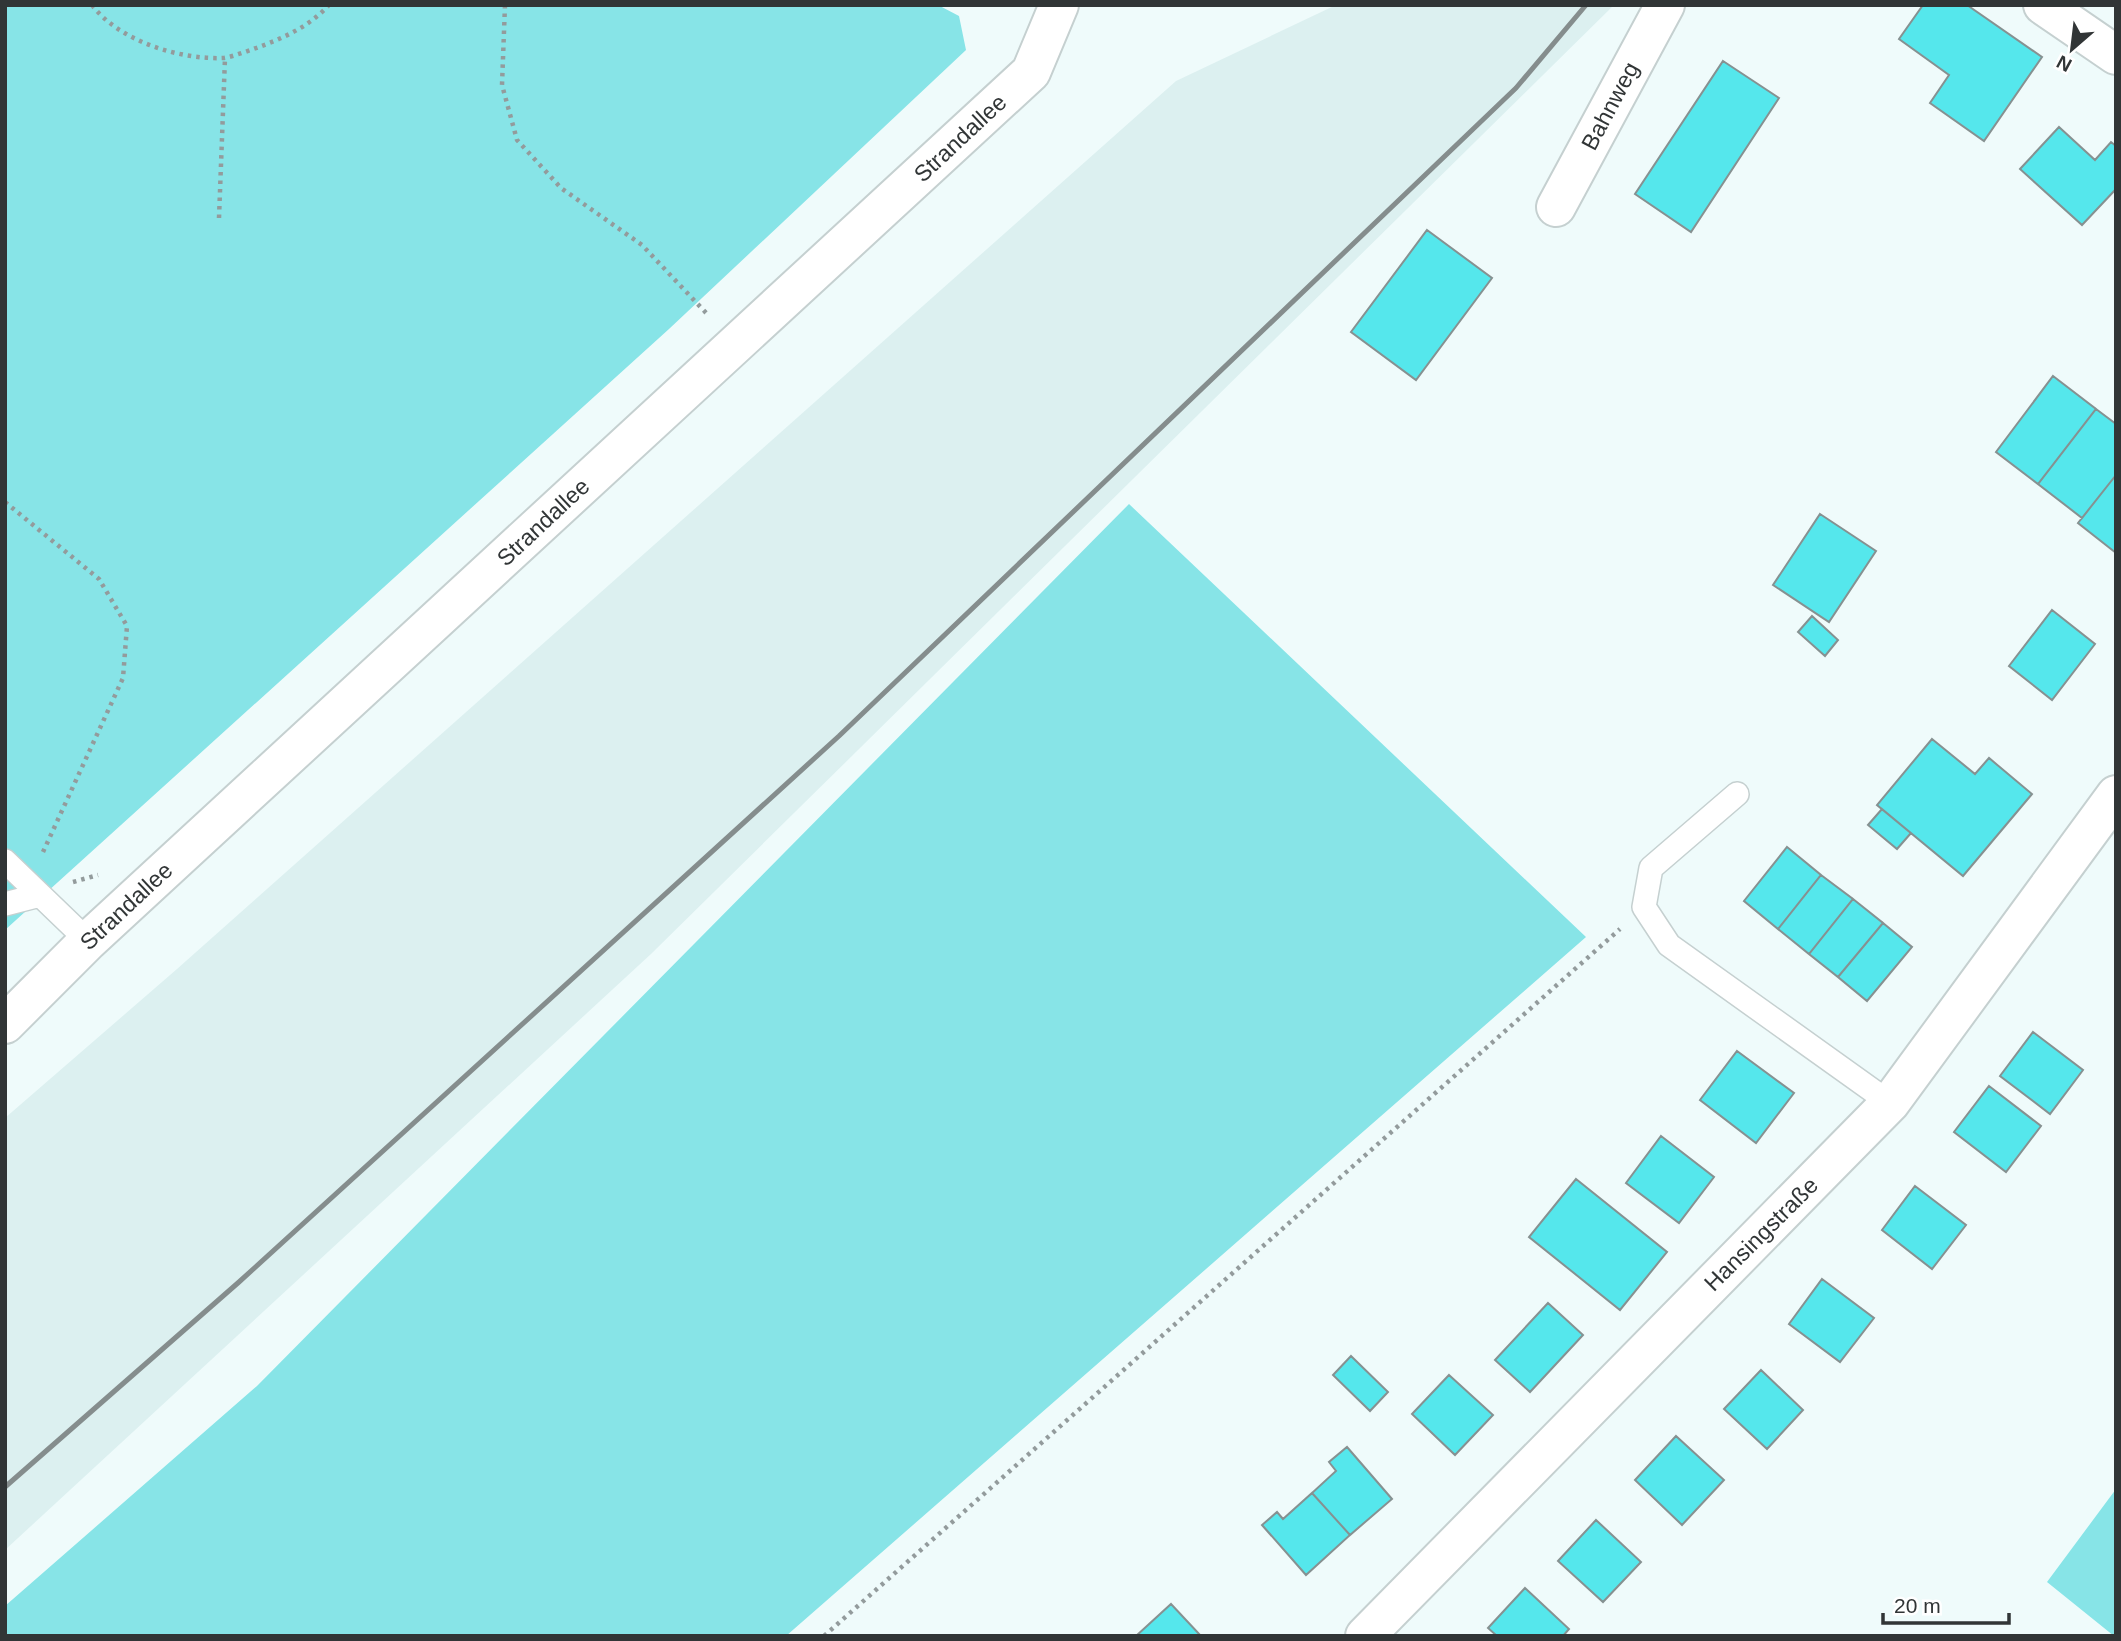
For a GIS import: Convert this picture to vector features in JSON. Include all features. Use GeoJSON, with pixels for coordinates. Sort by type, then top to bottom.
{"type":"FeatureCollection","features":[{"type":"Feature","properties":{"kind":"street","name":"Strandallee"},"geometry":{"type":"LineString","coordinates":[[5,1024],[88,941],[1031,72],[1059,5]]}},
{"type":"Feature","properties":{"kind":"street","name":"Bahnweg"},"geometry":{"type":"LineString","coordinates":[[1556,207],[1665,5]]}},
{"type":"Feature","properties":{"kind":"street"},"geometry":{"type":"LineString","coordinates":[[2043,5],[2116,55]]}},
{"type":"Feature","properties":{"kind":"street","name":"Hansingstraße"},"geometry":{"type":"LineString","coordinates":[[1365,1636],[1890,1104],[2116,795]]}},
{"type":"Feature","properties":{"kind":"lane"},"geometry":{"type":"LineString","coordinates":[[1737,794],[1651,868],[1644,907],[1668,945],[1890,1104]]}},
{"type":"Feature","properties":{"kind":"lane"},"geometry":{"type":"LineString","coordinates":[[5,861],[88,941]]}},
{"type":"Feature","properties":{"kind":"lane"},"geometry":{"type":"LineString","coordinates":[[5,904],[34,890]]}},
{"type":"Feature","properties":{"kind":"path"},"geometry":{"type":"LineString","coordinates":[[92,5],[116,30],[141,42],[182,54],[225,58],[279,41],[317,18],[329,5]]}},
{"type":"Feature","properties":{"kind":"path"},"geometry":{"type":"LineString","coordinates":[[505,5],[502,85],[517,140],[561,188],[642,245],[712,319]]}},
{"type":"Feature","properties":{"kind":"path"},"geometry":{"type":"LineString","coordinates":[[219,218],[225,58]]}},
{"type":"Feature","properties":{"kind":"path"},"geometry":{"type":"LineString","coordinates":[[5,502],[99,579],[127,626],[124,678],[34,890]]}},
{"type":"Feature","properties":{"kind":"path"},"geometry":{"type":"LineString","coordinates":[[824,1636],[1644,907]]}},
{"type":"Feature","properties":{"kind":"shaded area"},"geometry":{"type":"Polygon","coordinates":[[[5,5],[938,5],[959,16],[966,50],[669,329],[5,930],[5,5]]]}},
{"type":"Feature","properties":{"kind":"shaded area"},"geometry":{"type":"Polygon","coordinates":[[[1336,5],[1614,5],[651,954],[5,1550],[5,1118],[177,969],[1176,81],[1336,5]]]}},
{"type":"Feature","properties":{"kind":"shaded area"},"geometry":{"type":"Polygon","coordinates":[[[1129,504],[1586,937],[786,1636],[5,1636],[5,1606],[257,1386],[1129,504]]]}},
{"type":"Feature","properties":{"kind":"shaded area"},"geometry":{"type":"Polygon","coordinates":[[[2116,1489],[2116,1636],[2114,1636],[2047,1582],[2116,1489]]]}},
{"type":"Feature","properties":{"kind":"building"},"geometry":{"type":"Polygon","coordinates":[[[1923,5],[1967,5],[2042,57],[1984,141],[1930,103],[1949,75],[1899,39],[1923,5]]]}},
{"type":"Feature","properties":{"kind":"building"},"geometry":{"type":"Polygon","coordinates":[[[1723,61],[1779,98],[1691,232],[1635,194],[1723,61]]]}},
{"type":"Feature","properties":{"kind":"building"},"geometry":{"type":"Polygon","coordinates":[[[2059,127],[2095,160],[2111,142],[2116,146],[2116,189],[2082,225],[2020,169],[2059,127]]]}},
{"type":"Feature","properties":{"kind":"building"},"geometry":{"type":"Polygon","coordinates":[[[1427,230],[1492,278],[1416,380],[1351,332],[1427,230]]]}},
{"type":"Feature","properties":{"kind":"building"},"geometry":{"type":"Polygon","coordinates":[[[2053,376],[2096,409],[2038,484],[1996,452],[2053,376]]]}},
{"type":"Feature","properties":{"kind":"building"},"geometry":{"type":"Polygon","coordinates":[[[2096,409],[2116,424],[2116,475],[2082,518],[2038,484],[2096,409]]]}},
{"type":"Feature","properties":{"kind":"building"},"geometry":{"type":"Polygon","coordinates":[[[2116,475],[2116,553],[2078,523],[2116,475]]]}},
{"type":"Feature","properties":{"kind":"building"},"geometry":{"type":"Polygon","coordinates":[[[1820,514],[1876,551],[1829,622],[1773,585],[1820,514]]]}},
{"type":"Feature","properties":{"kind":"building"},"geometry":{"type":"Polygon","coordinates":[[[2052,610],[2095,644],[2052,700],[2009,666],[2052,610]]]}},
{"type":"Feature","properties":{"kind":"building"},"geometry":{"type":"Polygon","coordinates":[[[1812,616],[1838,640],[1825,656],[1798,632],[1812,616]]]}},
{"type":"Feature","properties":{"kind":"building"},"geometry":{"type":"Polygon","coordinates":[[[1932,739],[1975,774],[1989,758],[2032,794],[1963,876],[1877,805],[1932,739]]]}},
{"type":"Feature","properties":{"kind":"building"},"geometry":{"type":"Polygon","coordinates":[[[1882,809],[1911,833],[1897,849],[1868,825],[1882,809]]]}},
{"type":"Feature","properties":{"kind":"building"},"geometry":{"type":"Polygon","coordinates":[[[1787,847],[1821,875],[1778,929],[1744,901],[1787,847]]]}},
{"type":"Feature","properties":{"kind":"building"},"geometry":{"type":"Polygon","coordinates":[[[1821,875],[1853,899],[1809,954],[1778,929],[1821,875]]]}},
{"type":"Feature","properties":{"kind":"building"},"geometry":{"type":"Polygon","coordinates":[[[1853,899],[1883,923],[1838,977],[1809,954],[1853,899]]]}},
{"type":"Feature","properties":{"kind":"building"},"geometry":{"type":"Polygon","coordinates":[[[1883,923],[1912,947],[1867,1001],[1838,977],[1883,923]]]}},
{"type":"Feature","properties":{"kind":"building"},"geometry":{"type":"Polygon","coordinates":[[[2033,1032],[2083,1070],[2050,1114],[2000,1076],[2033,1032]]]}},
{"type":"Feature","properties":{"kind":"building"},"geometry":{"type":"Polygon","coordinates":[[[1737,1051],[1794,1093],[1756,1143],[1700,1100],[1737,1051]]]}},
{"type":"Feature","properties":{"kind":"building"},"geometry":{"type":"Polygon","coordinates":[[[1989,1086],[2041,1126],[2006,1172],[1954,1132],[1989,1086]]]}},
{"type":"Feature","properties":{"kind":"building"},"geometry":{"type":"Polygon","coordinates":[[[1661,1136],[1714,1177],[1679,1223],[1626,1183],[1661,1136]]]}},
{"type":"Feature","properties":{"kind":"building"},"geometry":{"type":"Polygon","coordinates":[[[1576,1179],[1667,1252],[1620,1310],[1529,1237],[1576,1179]]]}},
{"type":"Feature","properties":{"kind":"building"},"geometry":{"type":"Polygon","coordinates":[[[1915,1186],[1966,1225],[1932,1269],[1882,1230],[1915,1186]]]}},
{"type":"Feature","properties":{"kind":"building"},"geometry":{"type":"Polygon","coordinates":[[[1822,1279],[1874,1318],[1840,1362],[1789,1324],[1822,1279]]]}},
{"type":"Feature","properties":{"kind":"building"},"geometry":{"type":"Polygon","coordinates":[[[1548,1303],[1583,1335],[1530,1392],[1495,1360],[1548,1303]]]}},
{"type":"Feature","properties":{"kind":"building"},"geometry":{"type":"Polygon","coordinates":[[[1351,1356],[1388,1392],[1370,1411],[1333,1375],[1351,1356]]]}},
{"type":"Feature","properties":{"kind":"building"},"geometry":{"type":"Polygon","coordinates":[[[1761,1370],[1803,1410],[1767,1449],[1724,1409],[1761,1370]]]}},
{"type":"Feature","properties":{"kind":"building"},"geometry":{"type":"Polygon","coordinates":[[[1449,1375],[1493,1415],[1455,1455],[1412,1414],[1449,1375]]]}},
{"type":"Feature","properties":{"kind":"building"},"geometry":{"type":"Polygon","coordinates":[[[1676,1436],[1724,1480],[1682,1525],[1635,1480],[1676,1436]]]}},
{"type":"Feature","properties":{"kind":"building"},"geometry":{"type":"Polygon","coordinates":[[[1347,1447],[1392,1499],[1350,1535],[1312,1493],[1336,1471],[1329,1462],[1347,1447]]]}},
{"type":"Feature","properties":{"kind":"building"},"geometry":{"type":"Polygon","coordinates":[[[1312,1493],[1350,1535],[1306,1575],[1262,1525],[1277,1512],[1283,1519],[1312,1493]]]}},
{"type":"Feature","properties":{"kind":"building"},"geometry":{"type":"Polygon","coordinates":[[[1596,1520],[1641,1562],[1603,1602],[1558,1561],[1596,1520]]]}},
{"type":"Feature","properties":{"kind":"building"},"geometry":{"type":"Polygon","coordinates":[[[1525,1588],[1569,1629],[1563,1636],[1497,1636],[1488,1628],[1525,1588]]]}},
{"type":"Feature","properties":{"kind":"building"},"geometry":{"type":"Polygon","coordinates":[[[1171,1604],[1201,1636],[1136,1636],[1171,1604]]]}},
{"type":"Feature","properties":{"kind":"railway"},"geometry":{"type":"LineString","coordinates":[[5,1487],[239,1282],[839,736],[1516,88],[1586,5]]}}]}
